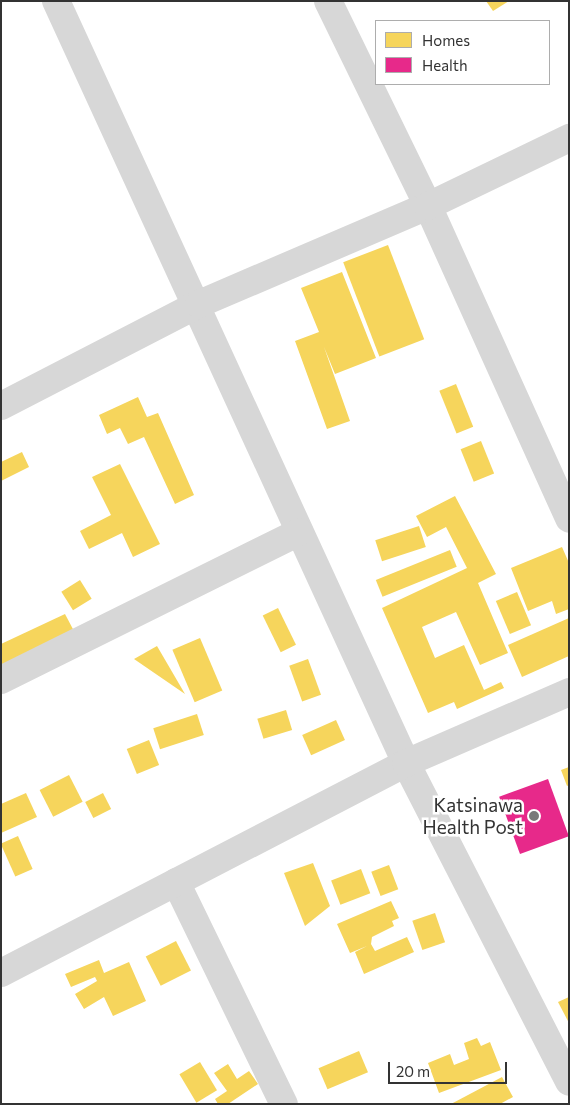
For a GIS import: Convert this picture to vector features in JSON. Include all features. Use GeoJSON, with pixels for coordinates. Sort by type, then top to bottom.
{"type":"FeatureCollection","features":[{"type":"Feature","properties":{"kind":"street"},"geometry":{"type":"LineString","coordinates":[[56,1],[199,304],[299,532],[406,763],[569,1082]]}},
{"type":"Feature","properties":{"kind":"street"},"geometry":{"type":"LineString","coordinates":[[328,1],[428,206],[569,519]]}},
{"type":"Feature","properties":{"kind":"street"},"geometry":{"type":"LineString","coordinates":[[1,406],[199,304],[428,206],[569,138]]}},
{"type":"Feature","properties":{"kind":"street"},"geometry":{"type":"LineString","coordinates":[[1,680],[299,532]]}},
{"type":"Feature","properties":{"kind":"street"},"geometry":{"type":"LineString","coordinates":[[1,973],[406,763],[569,692]]}},
{"type":"Feature","properties":{"kind":"street"},"geometry":{"type":"LineString","coordinates":[[176,882],[284,1104]]}},
{"type":"Feature","properties":{"kind":"building: Homes"},"geometry":{"type":"Polygon","coordinates":[[[486,1],[509,1],[493,11],[486,1]]]}},
{"type":"Feature","properties":{"kind":"building: Homes"},"geometry":{"type":"Polygon","coordinates":[[[388,245],[424,339],[379,356],[343,262],[388,245]]]}},
{"type":"Feature","properties":{"kind":"building: Homes"},"geometry":{"type":"Polygon","coordinates":[[[342,272],[376,358],[335,374],[324,347],[350,421],[327,429],[295,341],[319,332],[301,288],[342,272]]]}},
{"type":"Feature","properties":{"kind":"building: Homes"},"geometry":{"type":"Polygon","coordinates":[[[456,384],[473,427],[457,433],[439,391],[456,384]]]}},
{"type":"Feature","properties":{"kind":"building: Homes"},"geometry":{"type":"Polygon","coordinates":[[[138,397],[147,417],[158,413],[194,495],[175,504],[144,437],[128,444],[120,428],[107,434],[99,415],[138,397]]]}},
{"type":"Feature","properties":{"kind":"building: Homes"},"geometry":{"type":"Polygon","coordinates":[[[481,441],[494,473],[474,482],[461,449],[481,441]]]}},
{"type":"Feature","properties":{"kind":"building: Homes"},"geometry":{"type":"Polygon","coordinates":[[[22,452],[29,467],[1,481],[1,462],[22,452]]]}},
{"type":"Feature","properties":{"kind":"building: Homes"},"geometry":{"type":"Polygon","coordinates":[[[120,464],[160,544],[133,557],[122,533],[89,549],[80,531],[111,515],[92,477],[120,464]]]}},
{"type":"Feature","properties":{"kind":"building: Homes"},"geometry":{"type":"Polygon","coordinates":[[[455,496],[496,574],[478,583],[508,653],[480,665],[456,612],[422,627],[435,658],[464,645],[484,690],[501,682],[504,688],[457,709],[454,702],[428,713],[382,608],[467,568],[446,527],[427,537],[416,516],[455,496]]]}},
{"type":"Feature","properties":{"kind":"building: Homes"},"geometry":{"type":"Polygon","coordinates":[[[419,526],[426,547],[382,561],[375,540],[419,526]]]}},
{"type":"Feature","properties":{"kind":"building: Homes"},"geometry":{"type":"Polygon","coordinates":[[[562,547],[569,563],[569,609],[556,614],[552,601],[528,611],[511,568],[562,547]]]}},
{"type":"Feature","properties":{"kind":"building: Homes"},"geometry":{"type":"Polygon","coordinates":[[[450,550],[457,567],[383,597],[376,580],[450,550]]]}},
{"type":"Feature","properties":{"kind":"building: Homes"},"geometry":{"type":"Polygon","coordinates":[[[80,580],[92,599],[73,610],[61,592],[80,580]]]}},
{"type":"Feature","properties":{"kind":"building: Homes"},"geometry":{"type":"Polygon","coordinates":[[[517,592],[531,625],[510,634],[496,601],[517,592]]]}},
{"type":"Feature","properties":{"kind":"building: Homes"},"geometry":{"type":"Polygon","coordinates":[[[278,608],[296,645],[281,652],[263,615],[278,608]]]}},
{"type":"Feature","properties":{"kind":"building: Homes"},"geometry":{"type":"Polygon","coordinates":[[[65,614],[75,633],[1,668],[1,644],[65,614]]]}},
{"type":"Feature","properties":{"kind":"building: Homes"},"geometry":{"type":"Polygon","coordinates":[[[569,618],[569,656],[522,677],[508,645],[569,618]]]}},
{"type":"Feature","properties":{"kind":"building: Homes"},"geometry":{"type":"Polygon","coordinates":[[[200,638],[222,690],[195,702],[172,650],[200,638]]]}},
{"type":"Feature","properties":{"kind":"building: Homes"},"geometry":{"type":"Polygon","coordinates":[[[157,646],[185,694],[134,659],[157,646]]]}},
{"type":"Feature","properties":{"kind":"building: Homes"},"geometry":{"type":"Polygon","coordinates":[[[308,659],[321,695],[302,702],[289,666],[308,659]]]}},
{"type":"Feature","properties":{"kind":"building: Homes"},"geometry":{"type":"Polygon","coordinates":[[[286,710],[292,730],[263,739],[257,719],[286,710]]]}},
{"type":"Feature","properties":{"kind":"building: Homes"},"geometry":{"type":"Polygon","coordinates":[[[197,714],[204,735],[160,749],[153,728],[197,714]]]}},
{"type":"Feature","properties":{"kind":"building: Homes"},"geometry":{"type":"Polygon","coordinates":[[[336,720],[345,740],[311,755],[302,735],[336,720]]]}},
{"type":"Feature","properties":{"kind":"building: Homes"},"geometry":{"type":"Polygon","coordinates":[[[149,740],[159,765],[137,774],[127,749],[149,740]]]}},
{"type":"Feature","properties":{"kind":"building: Homes"},"geometry":{"type":"Polygon","coordinates":[[[569,767],[569,785],[567,786],[561,770],[569,767]]]}},
{"type":"Feature","properties":{"kind":"building: Homes"},"geometry":{"type":"Polygon","coordinates":[[[69,775],[83,802],[53,817],[40,790],[69,775]]]}},
{"type":"Feature","properties":{"kind":"building: Homes"},"geometry":{"type":"Polygon","coordinates":[[[26,793],[37,817],[1,833],[1,804],[26,793]]]}},
{"type":"Feature","properties":{"kind":"building: Homes"},"geometry":{"type":"Polygon","coordinates":[[[103,793],[111,809],[93,818],[85,802],[103,793]]]}},
{"type":"Feature","properties":{"kind":"building: Homes"},"geometry":{"type":"Polygon","coordinates":[[[18,836],[33,869],[15,877],[1,844],[18,836]]]}},
{"type":"Feature","properties":{"kind":"building: Homes"},"geometry":{"type":"Polygon","coordinates":[[[313,863],[330,906],[305,926],[284,873],[313,863]]]}},
{"type":"Feature","properties":{"kind":"building: Homes"},"geometry":{"type":"Polygon","coordinates":[[[389,865],[398,889],[381,896],[371,872],[389,865]]]}},
{"type":"Feature","properties":{"kind":"building: Homes"},"geometry":{"type":"Polygon","coordinates":[[[361,869],[370,893],[340,905],[331,880],[361,869]]]}},
{"type":"Feature","properties":{"kind":"building: Homes"},"geometry":{"type":"Polygon","coordinates":[[[391,901],[399,918],[392,921],[394,926],[372,937],[371,944],[375,951],[407,937],[414,952],[364,974],[355,952],[367,946],[350,953],[337,924],[391,901]]]}},
{"type":"Feature","properties":{"kind":"building: Homes"},"geometry":{"type":"Polygon","coordinates":[[[435,913],[445,942],[422,950],[412,921],[435,913]]]}},
{"type":"Feature","properties":{"kind":"building: Homes"},"geometry":{"type":"Polygon","coordinates":[[[176,941],[191,970],[161,986],[146,956],[176,941]]]}},
{"type":"Feature","properties":{"kind":"building: Homes"},"geometry":{"type":"Polygon","coordinates":[[[99,960],[104,973],[129,962],[146,1001],[113,1016],[104,997],[84,1009],[75,994],[97,981],[95,977],[71,987],[65,974],[99,960]]]}},
{"type":"Feature","properties":{"kind":"building: Homes"},"geometry":{"type":"Polygon","coordinates":[[[569,997],[569,1023],[558,1002],[569,997]]]}},
{"type":"Feature","properties":{"kind":"building: Homes"},"geometry":{"type":"Polygon","coordinates":[[[477,1038],[481,1046],[490,1042],[501,1070],[439,1093],[428,1063],[450,1054],[454,1065],[469,1059],[464,1043],[477,1038]]]}},
{"type":"Feature","properties":{"kind":"building: Homes"},"geometry":{"type":"Polygon","coordinates":[[[359,1051],[368,1072],[327,1089],[318,1068],[359,1051]]]}},
{"type":"Feature","properties":{"kind":"building: Homes"},"geometry":{"type":"Polygon","coordinates":[[[200,1062],[217,1090],[196,1103],[179,1074],[200,1062]]]}},
{"type":"Feature","properties":{"kind":"building: Homes"},"geometry":{"type":"Polygon","coordinates":[[[228,1064],[237,1079],[249,1071],[258,1084],[228,1104],[218,1104],[215,1099],[227,1091],[214,1073],[228,1064]]]}},
{"type":"Feature","properties":{"kind":"building: Homes"},"geometry":{"type":"Polygon","coordinates":[[[502,1077],[513,1097],[500,1104],[451,1104],[502,1077]]]}},
{"type":"Feature","properties":{"kind":"building: Health","name":"Katsinawa Health Post"},"geometry":{"type":"Polygon","coordinates":[[[548,779],[569,836],[520,854],[499,797],[548,779]]]}},
{"type":"Feature","properties":{"kind":"place","name":"Katsinawa Health Post"},"geometry":{"type":"Point","coordinates":[534,816]}}]}
